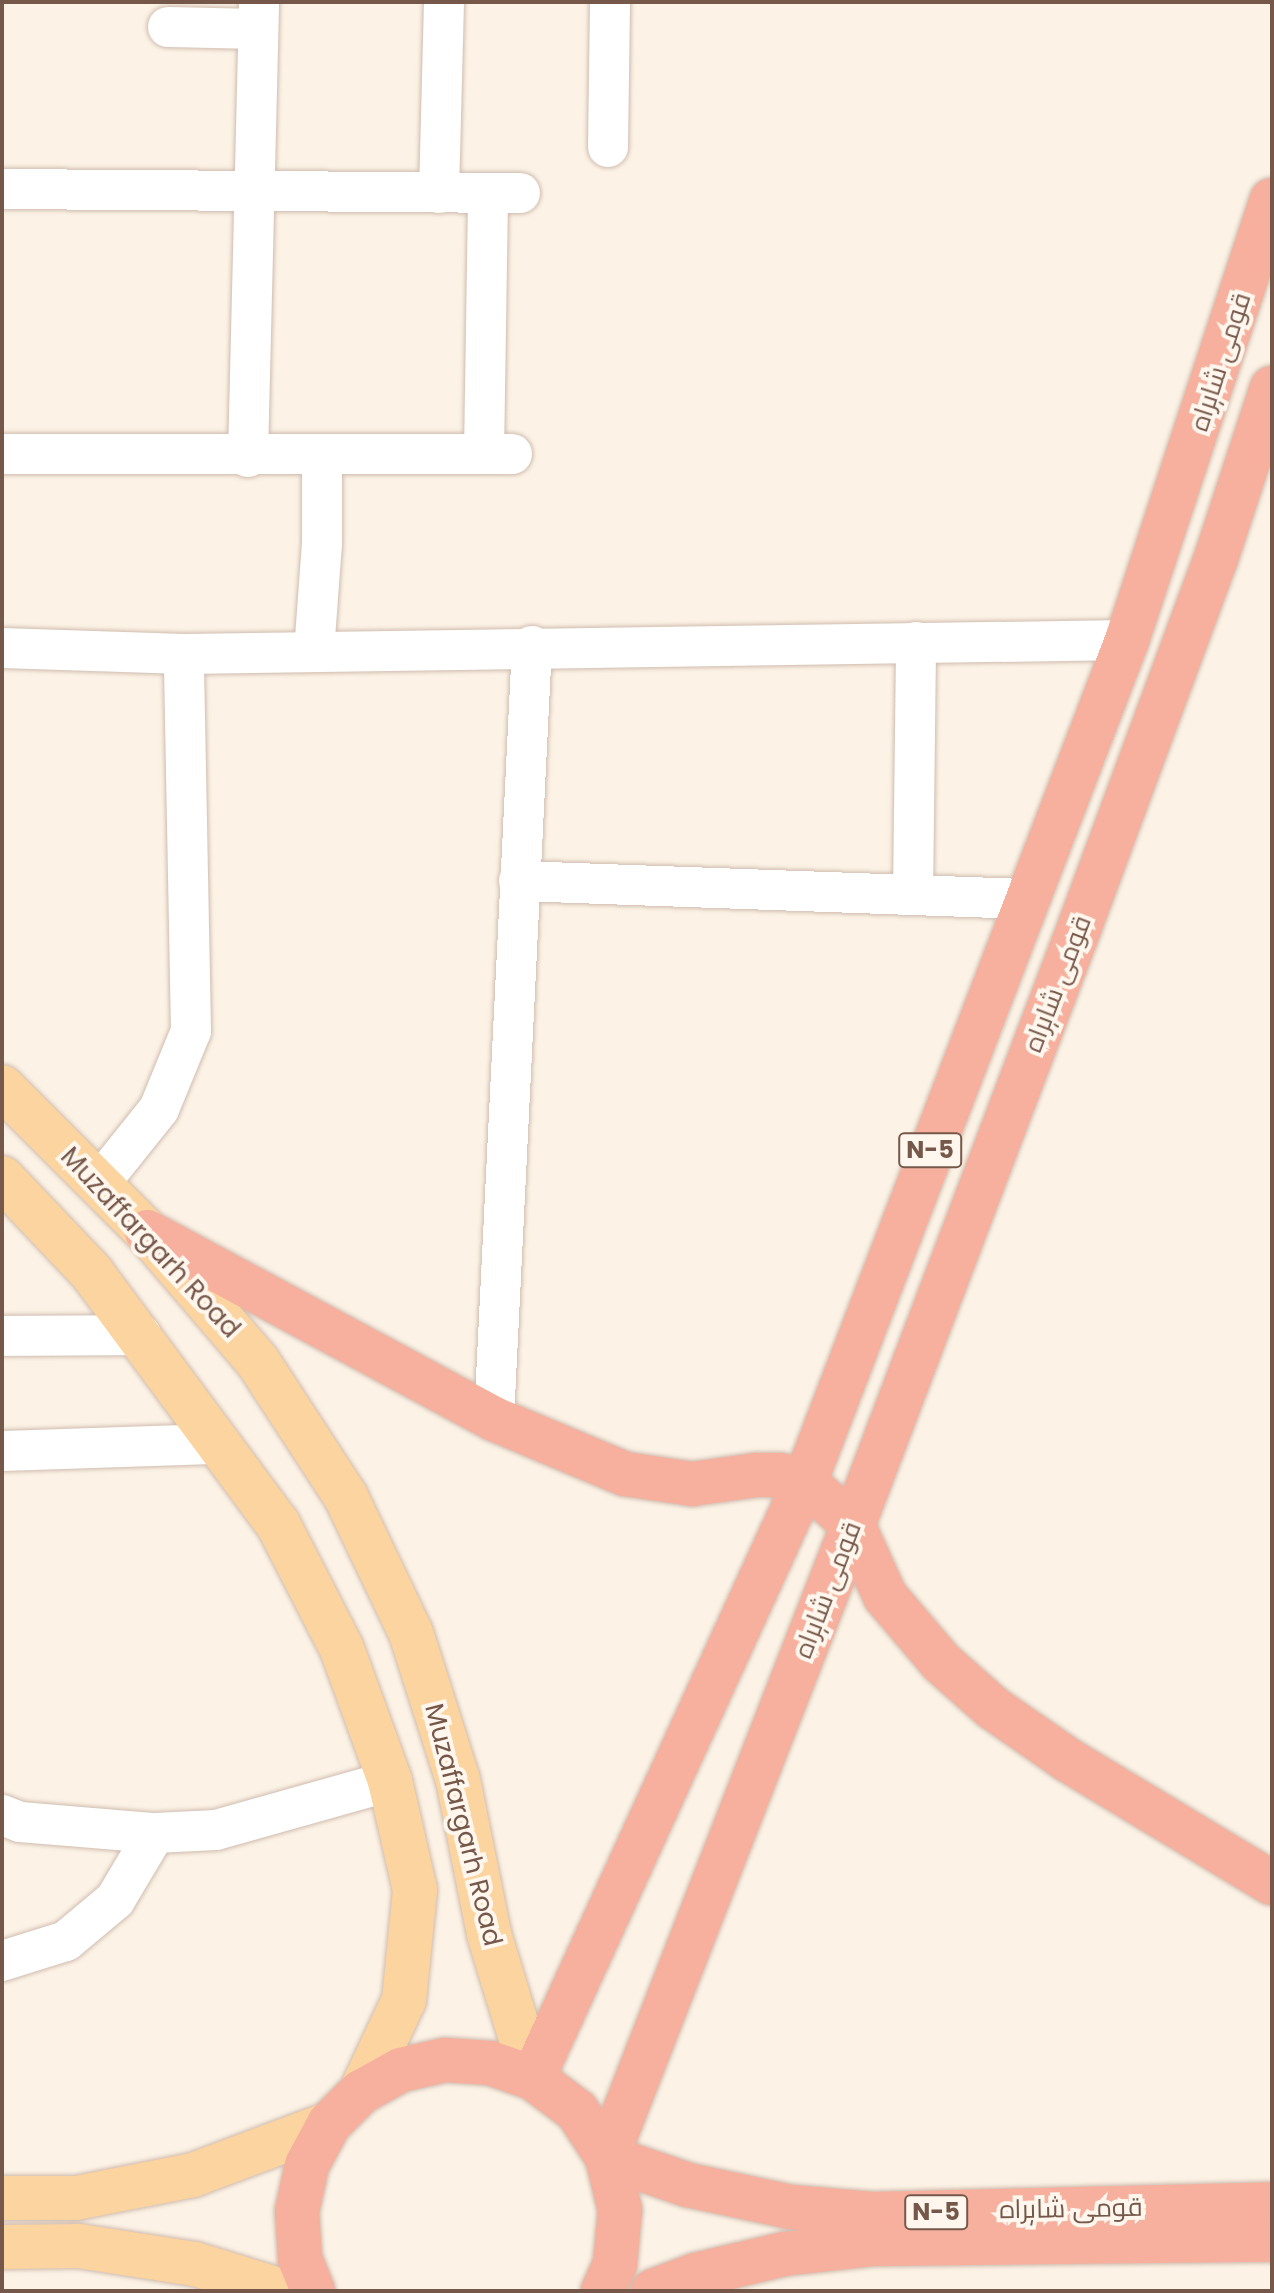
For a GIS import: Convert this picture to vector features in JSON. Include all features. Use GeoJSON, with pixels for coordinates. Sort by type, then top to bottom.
{"type":"FeatureCollection","features":[{"type":"Feature","properties":{"kind":"highway","name":"قومی شاہراہ"},"geometry":{"type":"LineString","coordinates":[[533,2078],[805,1482],[1025,899],[1127,640],[1272,200]]}},
{"type":"Feature","properties":{"kind":"highway","name":"قومی شاہراہ"},"geometry":{"type":"LineString","coordinates":[[1272,388],[1205,588],[853,1525],[607,2157],[688,2185],[791,2207],[873,2214],[1272,2204]]}},
{"type":"Feature","properties":{"kind":"highway"},"geometry":{"type":"LineString","coordinates":[[147,1232],[494,1419],[625,1474],[692,1484],[756,1475],[780,1475],[805,1482],[853,1525],[885,1596],[941,1662],[993,1708],[1068,1760],[1272,1883]]}},
{"type":"Feature","properties":{"kind":"highway"},"geometry":{"type":"LineString","coordinates":[[313,2291],[300,2258],[297,2211],[307,2165],[329,2124],[361,2092],[401,2070],[445,2060],[490,2063],[533,2078],[577,2111],[607,2157],[620,2210],[615,2264],[603,2291]]}},
{"type":"Feature","properties":{"kind":"highway","name":"قومی شاہراہ"},"geometry":{"type":"LineString","coordinates":[[653,2291],[696,2275],[784,2254],[873,2244],[1272,2240]]}},
{"type":"Feature","properties":{"kind":"main road","name":"Muzaffargarh Road"},"geometry":{"type":"LineString","coordinates":[[2,1087],[147,1232],[258,1362],[346,1497],[411,1633],[458,1780],[489,1934],[533,2078]]}},
{"type":"Feature","properties":{"kind":"main road"},"geometry":{"type":"LineString","coordinates":[[2,1178],[92,1273],[141,1335],[216,1444],[278,1524],[342,1649],[390,1781],[415,1890],[404,2000],[361,2092]]}},
{"type":"Feature","properties":{"kind":"main road"},"geometry":{"type":"LineString","coordinates":[[2,2198],[76,2198],[193,2175],[329,2124]]}},
{"type":"Feature","properties":{"kind":"main road"},"geometry":{"type":"LineString","coordinates":[[2,2247],[79,2246],[195,2264],[282,2291]]}},
{"type":"Feature","properties":{"kind":"street"},"geometry":{"type":"LineString","coordinates":[[439,193],[444,2]]}},
{"type":"Feature","properties":{"kind":"street"},"geometry":{"type":"LineString","coordinates":[[608,147],[610,2]]}},
{"type":"Feature","properties":{"kind":"street"},"geometry":{"type":"LineString","coordinates":[[168,27],[258,15],[248,457]]}},
{"type":"Feature","properties":{"kind":"street"},"geometry":{"type":"LineString","coordinates":[[2,189],[504,193],[498,454],[248,457],[2,454]]}},
{"type":"Feature","properties":{"kind":"street"},"geometry":{"type":"LineString","coordinates":[[314,652],[322,544],[322,456]]}},
{"type":"Feature","properties":{"kind":"street"},"geometry":{"type":"LineString","coordinates":[[2,648],[184,654],[532,646],[1127,640]]}},
{"type":"Feature","properties":{"kind":"street"},"geometry":{"type":"LineString","coordinates":[[913,895],[916,642]]}},
{"type":"Feature","properties":{"kind":"street"},"geometry":{"type":"LineString","coordinates":[[494,1419],[532,646]]}},
{"type":"Feature","properties":{"kind":"street"},"geometry":{"type":"LineString","coordinates":[[99,1184],[159,1109],[191,1031],[184,654]]}},
{"type":"Feature","properties":{"kind":"street"},"geometry":{"type":"LineString","coordinates":[[519,881],[1025,899]]}},
{"type":"Feature","properties":{"kind":"street"},"geometry":{"type":"LineString","coordinates":[[2,1336],[141,1335]]}},
{"type":"Feature","properties":{"kind":"street"},"geometry":{"type":"LineString","coordinates":[[2,1451],[216,1444]]}},
{"type":"Feature","properties":{"kind":"street"},"geometry":{"type":"LineString","coordinates":[[2,1815],[20,1822],[155,1833],[216,1830],[390,1781]]}},
{"type":"Feature","properties":{"kind":"street"},"geometry":{"type":"LineString","coordinates":[[2,1961],[66,1941],[76,1933],[115,1900],[155,1833]]}}]}
